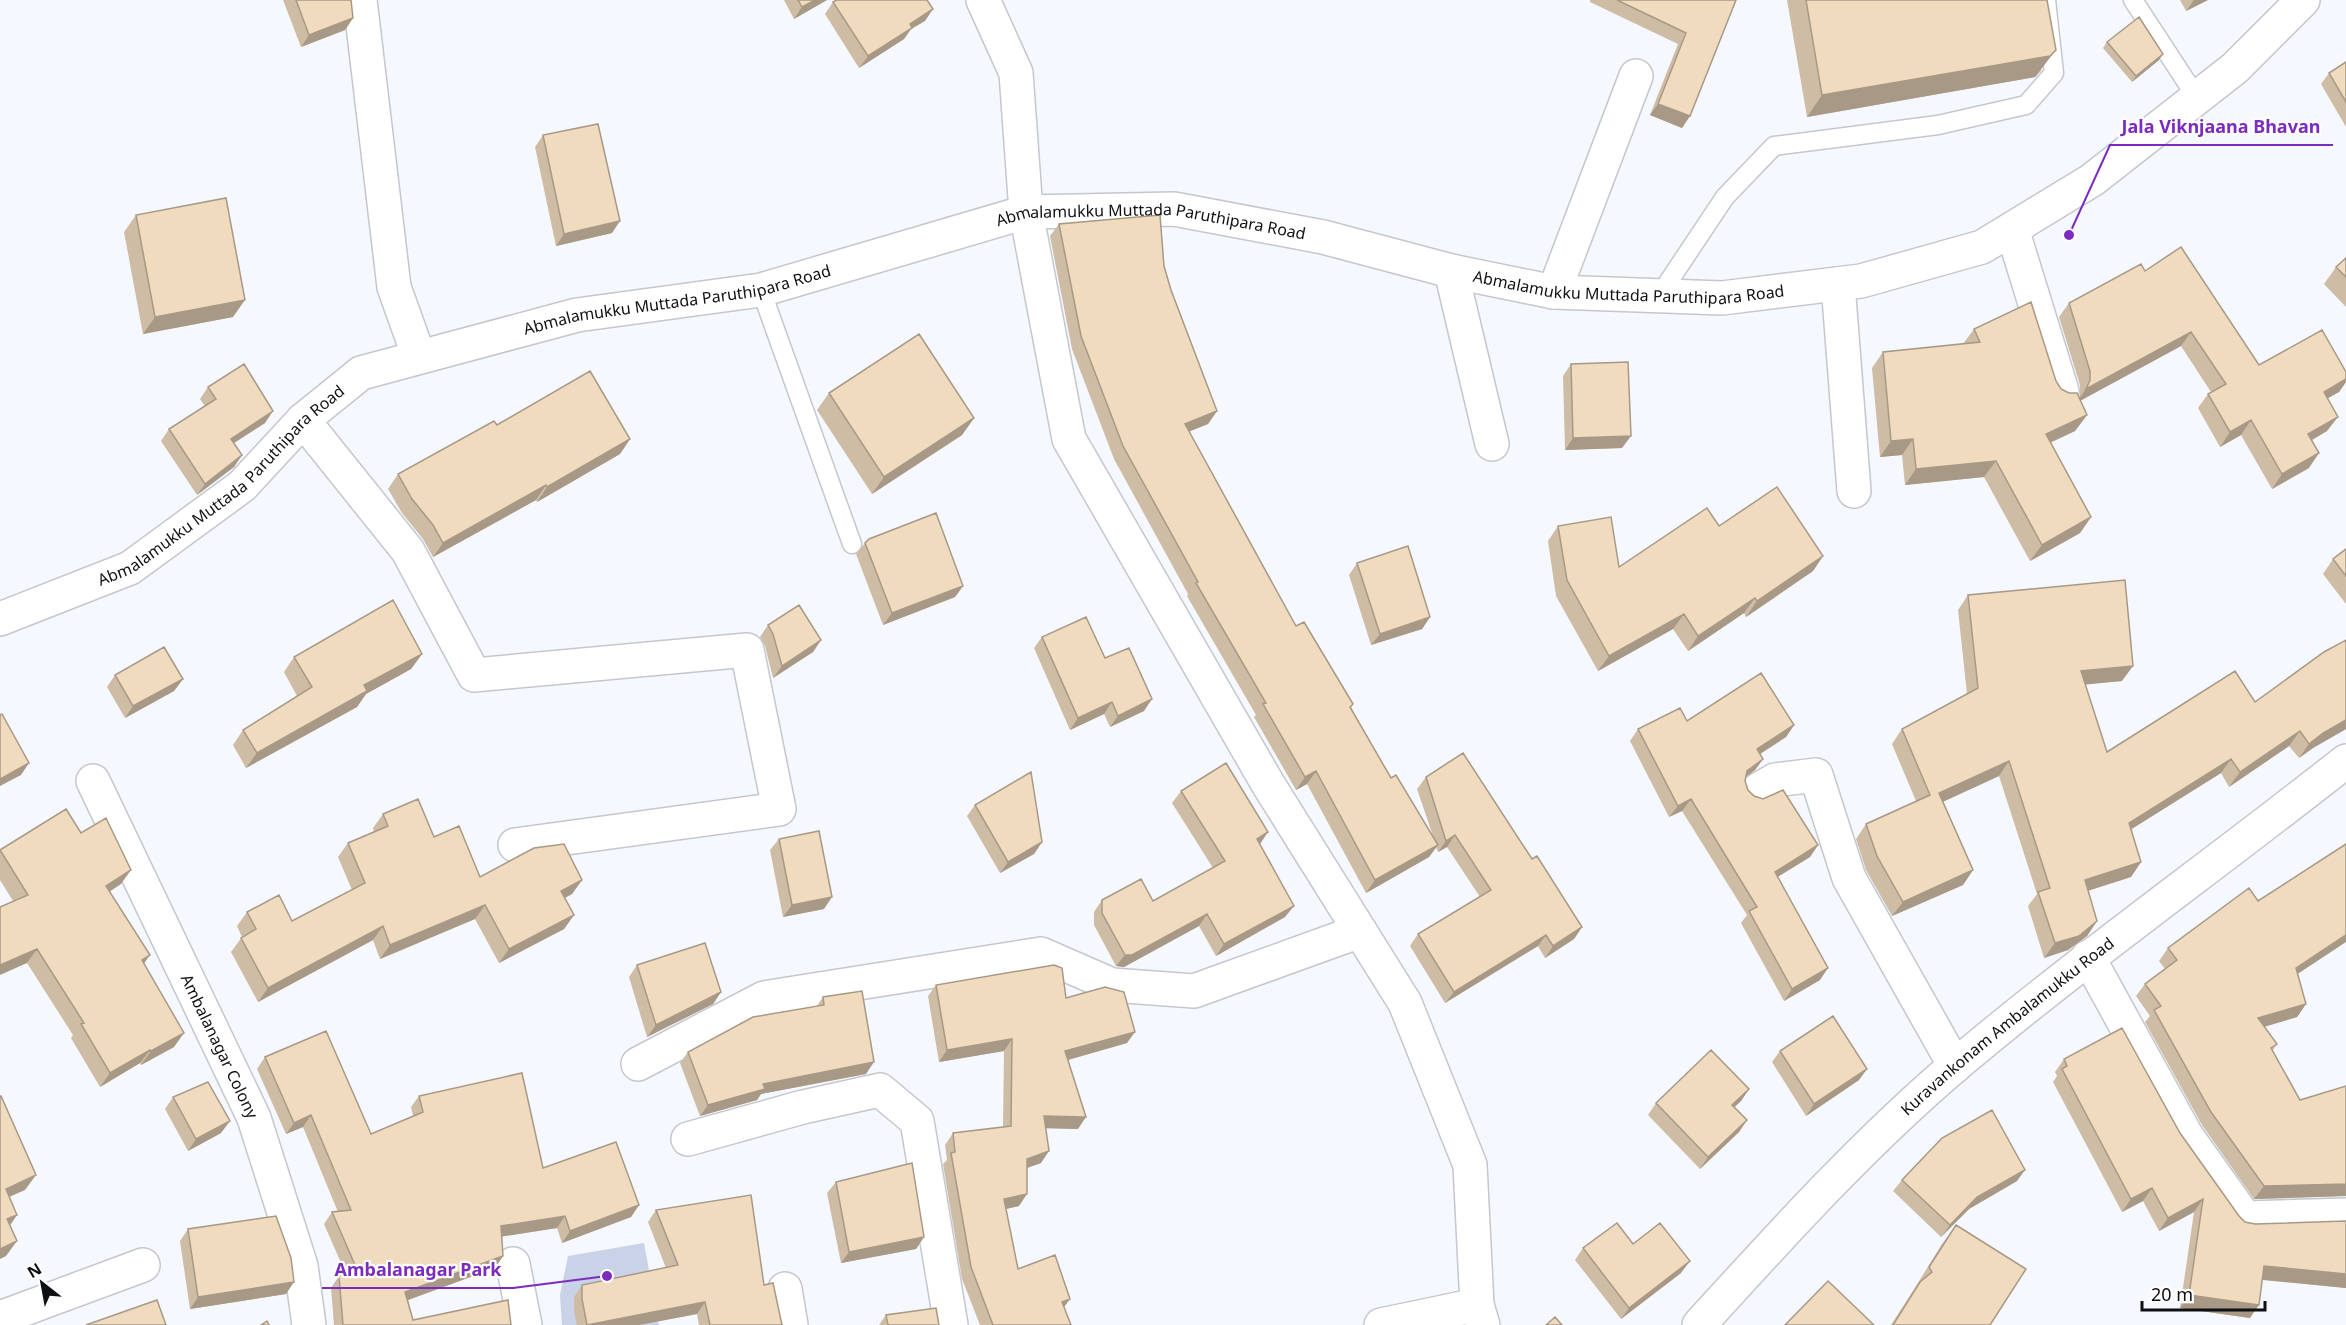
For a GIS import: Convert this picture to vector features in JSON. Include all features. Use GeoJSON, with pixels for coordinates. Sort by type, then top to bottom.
{"type":"FeatureCollection","features":[{"type":"Feature","properties":{"kind":"street"},"geometry":{"type":"LineString","coordinates":[[360,0],[394,286],[419,357]]}},
{"type":"Feature","properties":{"kind":"street"},"geometry":{"type":"LineString","coordinates":[[983,0],[1016,73],[1026,212],[1069,439],[1268,784],[1406,1003],[1470,1165],[1480,1315],[1381,1325]]}},
{"type":"Feature","properties":{"kind":"street","name":"Abmalamukku Muttada Paruthipara Road"},"geometry":{"type":"LineString","coordinates":[[0,619],[130,568],[242,486],[303,420],[361,373],[577,315],[761,290],[1026,212],[1174,209],[1323,237],[1451,271],[1554,292],[1722,298],[1861,281],[1982,247],[2092,180],[2235,68],[2303,0]]}},
{"type":"Feature","properties":{"kind":"street"},"geometry":{"type":"LineString","coordinates":[[1554,292],[1636,76]]}},
{"type":"Feature","properties":{"kind":"street"},"geometry":{"type":"LineString","coordinates":[[2012,229],[2062,391]]}},
{"type":"Feature","properties":{"kind":"street"},"geometry":{"type":"LineString","coordinates":[[1451,271],[1492,444]]}},
{"type":"Feature","properties":{"kind":"street"},"geometry":{"type":"LineString","coordinates":[[1838,284],[1854,491]]}},
{"type":"Feature","properties":{"kind":"street"},"geometry":{"type":"LineString","coordinates":[[303,420],[408,551],[474,675],[747,650],[778,809],[515,845]]}},
{"type":"Feature","properties":{"kind":"street","name":"Kuravankonam Ambalamukku Road"},"geometry":{"type":"LineString","coordinates":[[1699,1325],[1870,1144],[1955,1066],[2088,957],[2346,761]]}},
{"type":"Feature","properties":{"kind":"street"},"geometry":{"type":"LineString","coordinates":[[1755,792],[1775,780],[1816,774],[1849,878],[1955,1066]]}},
{"type":"Feature","properties":{"kind":"street","name":"Ambalanagar Colony"},"geometry":{"type":"LineString","coordinates":[[93,780],[254,1118],[300,1266],[309,1325]]}},
{"type":"Feature","properties":{"kind":"street"},"geometry":{"type":"LineString","coordinates":[[638,1064],[764,998],[1041,954],[1112,985],[1194,991],[1360,931]]}},
{"type":"Feature","properties":{"kind":"street"},"geometry":{"type":"LineString","coordinates":[[2088,957],[2186,1135],[2245,1218],[2346,1215]]}},
{"type":"Feature","properties":{"kind":"street"},"geometry":{"type":"LineString","coordinates":[[688,1139],[803,1107],[879,1090],[917,1121],[951,1325]]}},
{"type":"Feature","properties":{"kind":"street"},"geometry":{"type":"LineString","coordinates":[[513,1264],[525,1325]]}},
{"type":"Feature","properties":{"kind":"street"},"geometry":{"type":"LineString","coordinates":[[0,1318],[143,1265]]}},
{"type":"Feature","properties":{"kind":"street"},"geometry":{"type":"LineString","coordinates":[[785,1289],[791,1325]]}},
{"type":"Feature","properties":{"kind":"lane"},"geometry":{"type":"LineString","coordinates":[[1659,296],[1725,197],[1774,146],[1938,125],[2026,105],[2054,73],[2046,0]]}},
{"type":"Feature","properties":{"kind":"lane"},"geometry":{"type":"LineString","coordinates":[[2133,0],[2196,98]]}},
{"type":"Feature","properties":{"kind":"lane"},"geometry":{"type":"LineString","coordinates":[[761,290],[852,544]]}},
{"type":"Feature","properties":{"kind":"shaded area"},"geometry":{"type":"Polygon","coordinates":[[[644,1243],[659,1325],[562,1325],[560,1295],[568,1256],[644,1243]]]}},
{"type":"Feature","properties":{"kind":"building"},"geometry":{"type":"Polygon","coordinates":[[[296,0],[351,0],[353,18],[309,35],[296,0]]]}},
{"type":"Feature","properties":{"kind":"building"},"geometry":{"type":"Polygon","coordinates":[[[798,0],[815,0],[802,7],[798,0]]]}},
{"type":"Feature","properties":{"kind":"building"},"geometry":{"type":"Polygon","coordinates":[[[837,0],[927,0],[933,9],[910,24],[912,28],[868,56],[833,2],[837,0]]]}},
{"type":"Feature","properties":{"kind":"building"},"geometry":{"type":"Polygon","coordinates":[[[1617,0],[1736,0],[1690,116],[1658,104],[1686,33],[1617,0]]]}},
{"type":"Feature","properties":{"kind":"building"},"geometry":{"type":"Polygon","coordinates":[[[1806,0],[2047,0],[2056,50],[2050,56],[1822,95],[1806,0]]]}},
{"type":"Feature","properties":{"kind":"building"},"geometry":{"type":"Polygon","coordinates":[[[2139,17],[2163,54],[2136,76],[2107,42],[2139,17]]]}},
{"type":"Feature","properties":{"kind":"building"},"geometry":{"type":"Polygon","coordinates":[[[2346,62],[2346,102],[2329,73],[2346,62]]]}},
{"type":"Feature","properties":{"kind":"building"},"geometry":{"type":"Polygon","coordinates":[[[598,124],[620,221],[564,234],[543,135],[598,124]]]}},
{"type":"Feature","properties":{"kind":"building"},"geometry":{"type":"Polygon","coordinates":[[[226,198],[245,300],[155,317],[136,215],[226,198]]]}},
{"type":"Feature","properties":{"kind":"building"},"geometry":{"type":"Polygon","coordinates":[[[1160,215],[1164,266],[1217,411],[1185,424],[1296,626],[1304,622],[1353,704],[1350,707],[1391,778],[1396,775],[1438,845],[1375,880],[1316,771],[1305,777],[1263,704],[1266,703],[1196,583],[1198,582],[1123,446],[1081,336],[1059,224],[1160,215]]]}},
{"type":"Feature","properties":{"kind":"building"},"geometry":{"type":"Polygon","coordinates":[[[2181,247],[2259,365],[2322,330],[2346,372],[2346,379],[2324,392],[2338,417],[2308,434],[2319,453],[2282,474],[2251,420],[2230,432],[2208,394],[2226,384],[2191,332],[2086,389],[2090,380],[2090,371],[2069,303],[2141,264],[2145,271],[2181,247]]]}},
{"type":"Feature","properties":{"kind":"building"},"geometry":{"type":"Polygon","coordinates":[[[2346,258],[2346,277],[2336,267],[2346,258]]]}},
{"type":"Feature","properties":{"kind":"building"},"geometry":{"type":"Polygon","coordinates":[[[2031,302],[2056,381],[2061,389],[2069,393],[2077,393],[2087,415],[2046,434],[2091,517],[2042,545],[1996,461],[1916,469],[1913,439],[1891,441],[1883,352],[1980,342],[1974,329],[2031,302]]]}},
{"type":"Feature","properties":{"kind":"building"},"geometry":{"type":"Polygon","coordinates":[[[919,334],[974,418],[884,477],[829,393],[919,334]]]}},
{"type":"Feature","properties":{"kind":"building"},"geometry":{"type":"Polygon","coordinates":[[[1628,362],[1631,436],[1573,438],[1571,364],[1628,362]]]}},
{"type":"Feature","properties":{"kind":"building"},"geometry":{"type":"Polygon","coordinates":[[[244,364],[273,411],[231,439],[242,455],[205,484],[169,429],[216,399],[208,387],[244,364]]]}},
{"type":"Feature","properties":{"kind":"building"},"geometry":{"type":"Polygon","coordinates":[[[590,371],[630,439],[443,543],[433,525],[412,499],[398,474],[494,421],[497,425],[590,371]]]}},
{"type":"Feature","properties":{"kind":"building"},"geometry":{"type":"Polygon","coordinates":[[[1777,487],[1823,556],[1757,601],[1755,598],[1698,636],[1684,614],[1609,656],[1567,580],[1558,526],[1611,517],[1619,567],[1707,508],[1719,526],[1777,487]]]}},
{"type":"Feature","properties":{"kind":"building"},"geometry":{"type":"Polygon","coordinates":[[[936,513],[963,586],[892,613],[865,543],[869,539],[936,513]]]}},
{"type":"Feature","properties":{"kind":"building"},"geometry":{"type":"Polygon","coordinates":[[[1408,546],[1430,617],[1380,634],[1357,563],[1408,546]]]}},
{"type":"Feature","properties":{"kind":"building"},"geometry":{"type":"Polygon","coordinates":[[[2346,549],[2346,576],[2333,559],[2346,549]]]}},
{"type":"Feature","properties":{"kind":"building"},"geometry":{"type":"Polygon","coordinates":[[[2125,580],[2133,666],[2081,671],[2107,752],[2235,671],[2255,702],[2324,652],[2346,640],[2346,720],[2309,744],[2300,731],[2240,772],[2231,759],[2129,823],[2141,862],[2085,880],[2097,921],[2079,936],[2055,943],[2038,892],[2050,888],[2009,761],[1939,793],[1973,870],[1903,902],[1877,856],[1866,824],[1930,795],[1902,729],[1978,688],[1968,595],[2125,580]]]}},
{"type":"Feature","properties":{"kind":"building"},"geometry":{"type":"Polygon","coordinates":[[[393,600],[422,654],[364,685],[367,691],[257,753],[243,730],[312,687],[294,657],[393,600]]]}},
{"type":"Feature","properties":{"kind":"building"},"geometry":{"type":"Polygon","coordinates":[[[799,605],[821,640],[782,666],[773,634],[768,625],[799,605]]]}},
{"type":"Feature","properties":{"kind":"building"},"geometry":{"type":"Polygon","coordinates":[[[1086,617],[1105,658],[1129,648],[1152,699],[1118,716],[1112,702],[1078,718],[1042,637],[1086,617]]]}},
{"type":"Feature","properties":{"kind":"building"},"geometry":{"type":"Polygon","coordinates":[[[164,647],[183,679],[133,706],[115,675],[164,647]]]}},
{"type":"Feature","properties":{"kind":"building"},"geometry":{"type":"Polygon","coordinates":[[[1761,673],[1794,725],[1757,749],[1763,759],[1747,771],[1745,781],[1748,790],[1754,796],[1763,799],[1783,790],[1818,845],[1775,872],[1828,968],[1792,989],[1749,911],[1757,907],[1691,799],[1678,806],[1638,729],[1680,708],[1687,721],[1761,673]]]}},
{"type":"Feature","properties":{"kind":"building"},"geometry":{"type":"Polygon","coordinates":[[[2,714],[29,763],[0,779],[0,715],[2,714]]]}},
{"type":"Feature","properties":{"kind":"building"},"geometry":{"type":"Polygon","coordinates":[[[1463,753],[1532,859],[1537,856],[1582,927],[1553,946],[1546,935],[1454,992],[1418,934],[1491,890],[1455,835],[1446,841],[1426,777],[1463,753]]]}},
{"type":"Feature","properties":{"kind":"building"},"geometry":{"type":"Polygon","coordinates":[[[1226,763],[1268,832],[1257,839],[1294,906],[1224,944],[1207,914],[1132,955],[1125,955],[1102,913],[1102,900],[1141,879],[1153,901],[1225,861],[1181,791],[1226,763]]]}},
{"type":"Feature","properties":{"kind":"building"},"geometry":{"type":"Polygon","coordinates":[[[1031,772],[1042,842],[1008,862],[975,805],[1031,772]]]}},
{"type":"Feature","properties":{"kind":"building"},"geometry":{"type":"Polygon","coordinates":[[[418,799],[434,837],[459,826],[480,877],[534,848],[564,844],[582,880],[561,891],[574,915],[509,949],[485,905],[390,945],[383,926],[268,988],[241,938],[256,929],[247,912],[279,895],[292,921],[365,883],[348,843],[388,826],[383,814],[418,799]]]}},
{"type":"Feature","properties":{"kind":"building"},"geometry":{"type":"Polygon","coordinates":[[[66,809],[81,833],[106,818],[131,870],[106,886],[150,955],[142,960],[184,1033],[110,1073],[81,1024],[84,1023],[37,949],[0,965],[0,907],[28,895],[0,850],[66,809]]]}},
{"type":"Feature","properties":{"kind":"building"},"geometry":{"type":"Polygon","coordinates":[[[819,831],[832,897],[792,905],[779,839],[819,831]]]}},
{"type":"Feature","properties":{"kind":"building"},"geometry":{"type":"Polygon","coordinates":[[[2346,844],[2346,935],[2296,968],[2306,1004],[2258,1018],[2277,1044],[2271,1048],[2300,1100],[2346,1086],[2346,1184],[2264,1186],[2211,1112],[2154,1010],[2161,1006],[2145,984],[2177,960],[2168,948],[2249,888],[2258,901],[2346,844]]]}},
{"type":"Feature","properties":{"kind":"building"},"geometry":{"type":"Polygon","coordinates":[[[705,943],[721,992],[656,1025],[637,965],[705,943]]]}},
{"type":"Feature","properties":{"kind":"building"},"geometry":{"type":"Polygon","coordinates":[[[1054,965],[1062,968],[1066,998],[1105,987],[1124,992],[1135,1032],[1065,1051],[1086,1117],[1044,1116],[1049,1151],[1027,1159],[1027,1194],[1004,1199],[1018,1269],[1055,1255],[1070,1299],[1062,1302],[1071,1325],[993,1325],[971,1267],[951,1153],[955,1152],[953,1133],[1011,1126],[1012,1039],[947,1050],[936,985],[1054,965]]]}},
{"type":"Feature","properties":{"kind":"building"},"geometry":{"type":"Polygon","coordinates":[[[862,991],[874,1062],[763,1084],[765,1089],[708,1105],[688,1052],[753,1017],[824,1005],[823,997],[862,991]]]}},
{"type":"Feature","properties":{"kind":"building"},"geometry":{"type":"Polygon","coordinates":[[[1833,1016],[1867,1069],[1814,1104],[1780,1051],[1833,1016]]]}},
{"type":"Feature","properties":{"kind":"building"},"geometry":{"type":"Polygon","coordinates":[[[2122,1028],[2180,1133],[2239,1216],[2245,1222],[2255,1224],[2346,1221],[2346,1274],[2264,1266],[2259,1305],[2189,1295],[2203,1199],[2168,1218],[2152,1188],[2131,1199],[2062,1069],[2067,1066],[2064,1059],[2122,1028]]]}},
{"type":"Feature","properties":{"kind":"building"},"geometry":{"type":"Polygon","coordinates":[[[326,1031],[371,1134],[423,1112],[419,1096],[522,1073],[543,1168],[616,1142],[639,1205],[570,1231],[565,1216],[501,1226],[503,1256],[405,1292],[413,1320],[508,1300],[511,1325],[343,1325],[339,1276],[355,1265],[332,1212],[351,1210],[311,1115],[294,1123],[265,1057],[326,1031]]]}},
{"type":"Feature","properties":{"kind":"building"},"geometry":{"type":"Polygon","coordinates":[[[1711,1050],[1749,1089],[1732,1105],[1747,1120],[1708,1157],[1656,1103],[1711,1050]]]}},
{"type":"Feature","properties":{"kind":"building"},"geometry":{"type":"Polygon","coordinates":[[[208,1082],[230,1121],[196,1139],[173,1097],[208,1082]]]}},
{"type":"Feature","properties":{"kind":"building"},"geometry":{"type":"Polygon","coordinates":[[[0,1096],[36,1175],[6,1189],[17,1215],[7,1219],[17,1241],[0,1249],[0,1096]]]}},
{"type":"Feature","properties":{"kind":"building"},"geometry":{"type":"Polygon","coordinates":[[[1992,1110],[2025,1170],[1977,1197],[1950,1225],[1902,1180],[1942,1138],[1992,1110]]]}},
{"type":"Feature","properties":{"kind":"building"},"geometry":{"type":"Polygon","coordinates":[[[912,1163],[924,1237],[849,1252],[836,1182],[912,1163]]]}},
{"type":"Feature","properties":{"kind":"building"},"geometry":{"type":"Polygon","coordinates":[[[751,1195],[764,1285],[773,1283],[782,1325],[710,1325],[705,1302],[587,1325],[582,1285],[678,1265],[656,1210],[751,1195]]]}},
{"type":"Feature","properties":{"kind":"building"},"geometry":{"type":"Polygon","coordinates":[[[276,1216],[291,1258],[294,1282],[198,1297],[188,1229],[276,1216]]]}},
{"type":"Feature","properties":{"kind":"building"},"geometry":{"type":"Polygon","coordinates":[[[1617,1223],[1633,1244],[1660,1223],[1690,1261],[1629,1308],[1583,1248],[1617,1223]]]}},
{"type":"Feature","properties":{"kind":"building"},"geometry":{"type":"Polygon","coordinates":[[[1956,1225],[2026,1269],[1990,1325],[1893,1325],[1920,1282],[1932,1272],[1929,1267],[1956,1225]]]}},
{"type":"Feature","properties":{"kind":"building"},"geometry":{"type":"Polygon","coordinates":[[[1828,1281],[1874,1325],[1785,1325],[1828,1281]]]}},
{"type":"Feature","properties":{"kind":"building"},"geometry":{"type":"Polygon","coordinates":[[[157,1300],[166,1325],[86,1325],[157,1300]]]}},
{"type":"Feature","properties":{"kind":"building"},"geometry":{"type":"Polygon","coordinates":[[[936,1308],[939,1325],[888,1325],[886,1315],[936,1308]]]}},
{"type":"Feature","properties":{"kind":"building"},"geometry":{"type":"Polygon","coordinates":[[[1555,1317],[1562,1325],[1546,1325],[1555,1317]]]}},
{"type":"Feature","properties":{"kind":"place","name":"Jala Viknjaana Bhavan"},"geometry":{"type":"Point","coordinates":[2069,235]}},
{"type":"Feature","properties":{"kind":"place","name":"Ambalanagar Park"},"geometry":{"type":"Point","coordinates":[607,1276]}}]}
